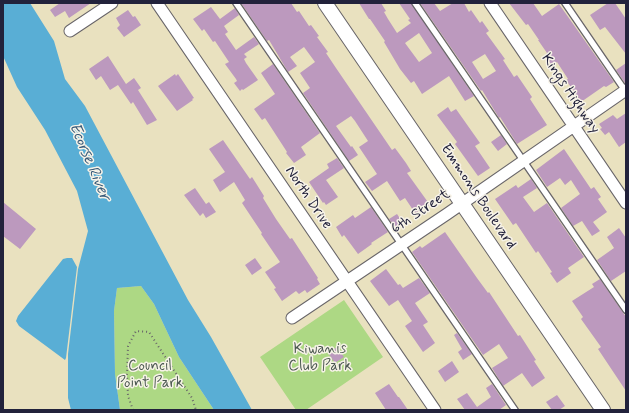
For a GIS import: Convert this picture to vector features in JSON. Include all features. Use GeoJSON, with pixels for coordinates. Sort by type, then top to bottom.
{"type":"FeatureCollection","features":[{"type":"Feature","properties":{"kind":"street"},"geometry":{"type":"LineString","coordinates":[[70,31],[112,3]]}},
{"type":"Feature","properties":{"kind":"street","name":"North Drive"},"geometry":{"type":"LineString","coordinates":[[157,3],[346,282],[435,410]]}},
{"type":"Feature","properties":{"kind":"street","name":"Emmons Boulevard"},"geometry":{"type":"LineString","coordinates":[[325,3],[603,410]]}},
{"type":"Feature","properties":{"kind":"street","name":"Kings Highway"},"geometry":{"type":"LineString","coordinates":[[490,3],[626,203]]}},
{"type":"Feature","properties":{"kind":"street","name":"6th Street"},"geometry":{"type":"LineString","coordinates":[[292,318],[626,91]]}},
{"type":"Feature","properties":{"kind":"lane"},"geometry":{"type":"LineString","coordinates":[[236,3],[515,410]]}},
{"type":"Feature","properties":{"kind":"lane"},"geometry":{"type":"LineString","coordinates":[[415,3],[626,310]]}},
{"type":"Feature","properties":{"kind":"lane"},"geometry":{"type":"LineString","coordinates":[[565,3],[626,91]]}},
{"type":"Feature","properties":{"kind":"path"},"geometry":{"type":"LineString","coordinates":[[133,410],[128,396],[128,346],[136,331],[148,332],[192,398],[196,410]]}},
{"type":"Feature","properties":{"kind":"green space","name":"Council Point Park"},"geometry":{"type":"Polygon","coordinates":[[[141,286],[154,304],[179,357],[214,410],[120,410],[115,374],[114,311],[117,288],[141,286]]]}},
{"type":"Feature","properties":{"kind":"green space","name":"Kiwanis Club Park"},"geometry":{"type":"Polygon","coordinates":[[[344,300],[383,357],[306,410],[296,410],[260,357],[344,300]]]}},
{"type":"Feature","properties":{"kind":"water","name":"Ecorse River"},"geometry":{"type":"Polygon","coordinates":[[[3,3],[30,3],[54,41],[65,79],[85,106],[188,300],[211,337],[252,410],[214,410],[179,357],[154,304],[141,286],[117,288],[114,311],[115,374],[120,410],[71,410],[68,398],[68,354],[78,269],[88,231],[77,191],[45,130],[17,87],[3,56],[3,3]]]}},
{"type":"Feature","properties":{"kind":"water"},"geometry":{"type":"Polygon","coordinates":[[[72,258],[77,267],[65,360],[19,326],[16,321],[18,316],[63,259],[72,258]]]}},
{"type":"Feature","properties":{"kind":"building"},"geometry":{"type":"Polygon","coordinates":[[[60,3],[91,3],[69,18],[65,11],[55,17],[50,10],[60,3]]]}},
{"type":"Feature","properties":{"kind":"building"},"geometry":{"type":"Polygon","coordinates":[[[241,3],[291,3],[297,12],[299,11],[309,26],[311,25],[319,36],[317,37],[328,52],[326,53],[392,150],[395,148],[406,163],[411,171],[407,173],[430,205],[415,213],[405,198],[400,201],[387,181],[372,191],[365,182],[377,174],[359,147],[368,141],[355,121],[351,116],[336,126],[358,155],[349,161],[303,93],[310,88],[300,73],[315,62],[304,47],[290,57],[297,66],[288,72],[269,40],[267,41],[241,3]]]}},
{"type":"Feature","properties":{"kind":"building"},"geometry":{"type":"Polygon","coordinates":[[[359,3],[381,3],[386,11],[384,12],[397,33],[411,23],[408,20],[410,19],[399,3],[411,3],[474,96],[465,101],[449,76],[422,94],[414,81],[411,83],[400,69],[384,42],[385,41],[359,3]],[[419,33],[405,43],[419,62],[432,53],[419,33]]]}},
{"type":"Feature","properties":{"kind":"building"},"geometry":{"type":"Polygon","coordinates":[[[420,3],[434,3],[440,11],[453,3],[464,3],[469,12],[471,10],[480,23],[482,21],[489,31],[486,33],[505,59],[503,60],[514,77],[517,75],[532,97],[530,99],[547,125],[517,144],[482,90],[481,91],[420,3]],[[485,54],[472,62],[483,79],[496,71],[485,54]]]}},
{"type":"Feature","properties":{"kind":"building"},"geometry":{"type":"Polygon","coordinates":[[[509,3],[533,3],[542,16],[559,4],[614,82],[606,87],[604,86],[581,102],[566,80],[568,79],[557,62],[552,66],[545,55],[547,53],[539,40],[528,24],[526,25],[509,3]]]}},
{"type":"Feature","properties":{"kind":"building"},"geometry":{"type":"Polygon","coordinates":[[[608,3],[615,3],[626,19],[626,54],[605,27],[600,30],[590,15],[608,3]]]}},
{"type":"Feature","properties":{"kind":"building"},"geometry":{"type":"Polygon","coordinates":[[[211,7],[220,19],[235,8],[239,15],[224,26],[228,32],[225,34],[236,50],[254,37],[259,44],[244,54],[247,57],[244,59],[246,63],[258,80],[243,90],[242,89],[240,91],[234,83],[237,81],[225,64],[229,62],[215,41],[213,42],[204,29],[202,31],[193,19],[211,7]]]}},
{"type":"Feature","properties":{"kind":"building"},"geometry":{"type":"Polygon","coordinates":[[[128,10],[133,17],[135,16],[141,25],[124,37],[117,28],[120,25],[116,18],[128,10]]]}},
{"type":"Feature","properties":{"kind":"building"},"geometry":{"type":"Polygon","coordinates":[[[108,56],[126,84],[134,78],[141,88],[138,90],[157,120],[147,125],[133,102],[131,104],[118,85],[110,90],[101,76],[96,80],[89,69],[108,56]]]}},
{"type":"Feature","properties":{"kind":"building"},"geometry":{"type":"Polygon","coordinates":[[[626,63],[626,83],[625,83],[616,70],[626,63]]]}},
{"type":"Feature","properties":{"kind":"building"},"geometry":{"type":"Polygon","coordinates":[[[273,64],[320,133],[301,147],[306,155],[294,163],[286,153],[287,152],[265,118],[262,120],[254,109],[275,94],[261,73],[273,64]]]}},
{"type":"Feature","properties":{"kind":"building"},"geometry":{"type":"Polygon","coordinates":[[[175,74],[176,76],[178,74],[194,98],[177,111],[158,86],[175,74]]]}},
{"type":"Feature","properties":{"kind":"building"},"geometry":{"type":"Polygon","coordinates":[[[448,107],[451,112],[456,109],[480,143],[475,146],[490,168],[478,176],[455,144],[457,142],[437,115],[448,107]]]}},
{"type":"Feature","properties":{"kind":"building"},"geometry":{"type":"Polygon","coordinates":[[[626,113],[626,142],[619,147],[609,132],[605,135],[600,129],[602,128],[599,124],[613,115],[617,119],[626,113]]]}},
{"type":"Feature","properties":{"kind":"building"},"geometry":{"type":"Polygon","coordinates":[[[501,135],[507,144],[498,151],[491,142],[501,135]]]}},
{"type":"Feature","properties":{"kind":"building"},"geometry":{"type":"Polygon","coordinates":[[[223,140],[250,179],[252,177],[276,219],[290,239],[292,238],[318,278],[317,279],[320,284],[307,293],[305,290],[299,294],[296,291],[282,301],[274,289],[276,288],[265,272],[280,262],[242,203],[245,200],[234,182],[220,192],[213,180],[225,172],[209,149],[223,140]]]}},
{"type":"Feature","properties":{"kind":"building"},"geometry":{"type":"Polygon","coordinates":[[[564,149],[591,189],[594,187],[601,197],[598,199],[607,212],[593,222],[600,231],[592,236],[582,221],[573,226],[561,208],[580,194],[571,180],[565,185],[560,178],[547,187],[536,170],[564,149]]]}},
{"type":"Feature","properties":{"kind":"building"},"geometry":{"type":"Polygon","coordinates":[[[337,158],[344,168],[326,180],[338,197],[326,205],[324,202],[323,203],[309,182],[329,168],[327,164],[337,158]]]}},
{"type":"Feature","properties":{"kind":"building"},"geometry":{"type":"Polygon","coordinates":[[[531,179],[537,188],[523,197],[534,212],[547,203],[584,257],[568,268],[571,273],[557,283],[550,273],[552,272],[538,251],[536,253],[516,223],[513,225],[495,199],[516,185],[518,188],[531,179]]]}},
{"type":"Feature","properties":{"kind":"building"},"geometry":{"type":"Polygon","coordinates":[[[195,188],[206,204],[209,202],[216,212],[206,218],[203,213],[200,216],[184,195],[195,188]]]}},
{"type":"Feature","properties":{"kind":"building"},"geometry":{"type":"Polygon","coordinates":[[[3,202],[36,229],[20,249],[3,236],[3,202]]]}},
{"type":"Feature","properties":{"kind":"building"},"geometry":{"type":"Polygon","coordinates":[[[371,207],[388,232],[358,254],[344,235],[342,237],[336,227],[353,215],[355,218],[371,207]]]}},
{"type":"Feature","properties":{"kind":"building"},"geometry":{"type":"Polygon","coordinates":[[[397,214],[403,223],[396,228],[389,219],[397,214]]]}},
{"type":"Feature","properties":{"kind":"building"},"geometry":{"type":"Polygon","coordinates":[[[619,228],[626,238],[626,271],[611,281],[597,260],[614,248],[607,237],[619,228]]]}},
{"type":"Feature","properties":{"kind":"building"},"geometry":{"type":"Polygon","coordinates":[[[445,232],[488,293],[489,292],[518,336],[520,335],[536,360],[534,361],[545,378],[532,387],[522,373],[503,386],[492,368],[508,358],[499,344],[483,355],[412,252],[420,246],[422,248],[445,232]]]}},
{"type":"Feature","properties":{"kind":"building"},"geometry":{"type":"Polygon","coordinates":[[[255,258],[262,268],[252,275],[245,265],[255,258]]]}},
{"type":"Feature","properties":{"kind":"building"},"geometry":{"type":"Polygon","coordinates":[[[386,269],[398,285],[400,284],[403,288],[419,278],[430,293],[415,303],[428,322],[423,325],[435,343],[423,352],[405,326],[412,321],[398,300],[389,306],[370,281],[386,269]]]}},
{"type":"Feature","properties":{"kind":"building"},"geometry":{"type":"Polygon","coordinates":[[[600,279],[626,317],[626,391],[598,349],[601,347],[581,319],[583,317],[572,301],[594,287],[592,284],[600,279]]]}},
{"type":"Feature","properties":{"kind":"building"},"geometry":{"type":"Polygon","coordinates":[[[457,333],[472,354],[463,360],[458,352],[462,349],[454,335],[457,333]]]}},
{"type":"Feature","properties":{"kind":"building"},"geometry":{"type":"Polygon","coordinates":[[[337,347],[344,357],[335,363],[328,353],[337,347]]]}},
{"type":"Feature","properties":{"kind":"building"},"geometry":{"type":"Polygon","coordinates":[[[452,361],[459,372],[445,382],[438,371],[452,361]]]}},
{"type":"Feature","properties":{"kind":"building"},"geometry":{"type":"Polygon","coordinates":[[[389,384],[408,410],[386,410],[375,393],[389,384]]]}},
{"type":"Feature","properties":{"kind":"building"},"geometry":{"type":"Polygon","coordinates":[[[492,384],[506,405],[499,410],[465,410],[457,399],[467,393],[477,407],[491,397],[486,388],[492,384]]]}},
{"type":"Feature","properties":{"kind":"building"},"geometry":{"type":"Polygon","coordinates":[[[557,395],[565,406],[559,410],[552,410],[546,402],[557,395]]]}}]}
